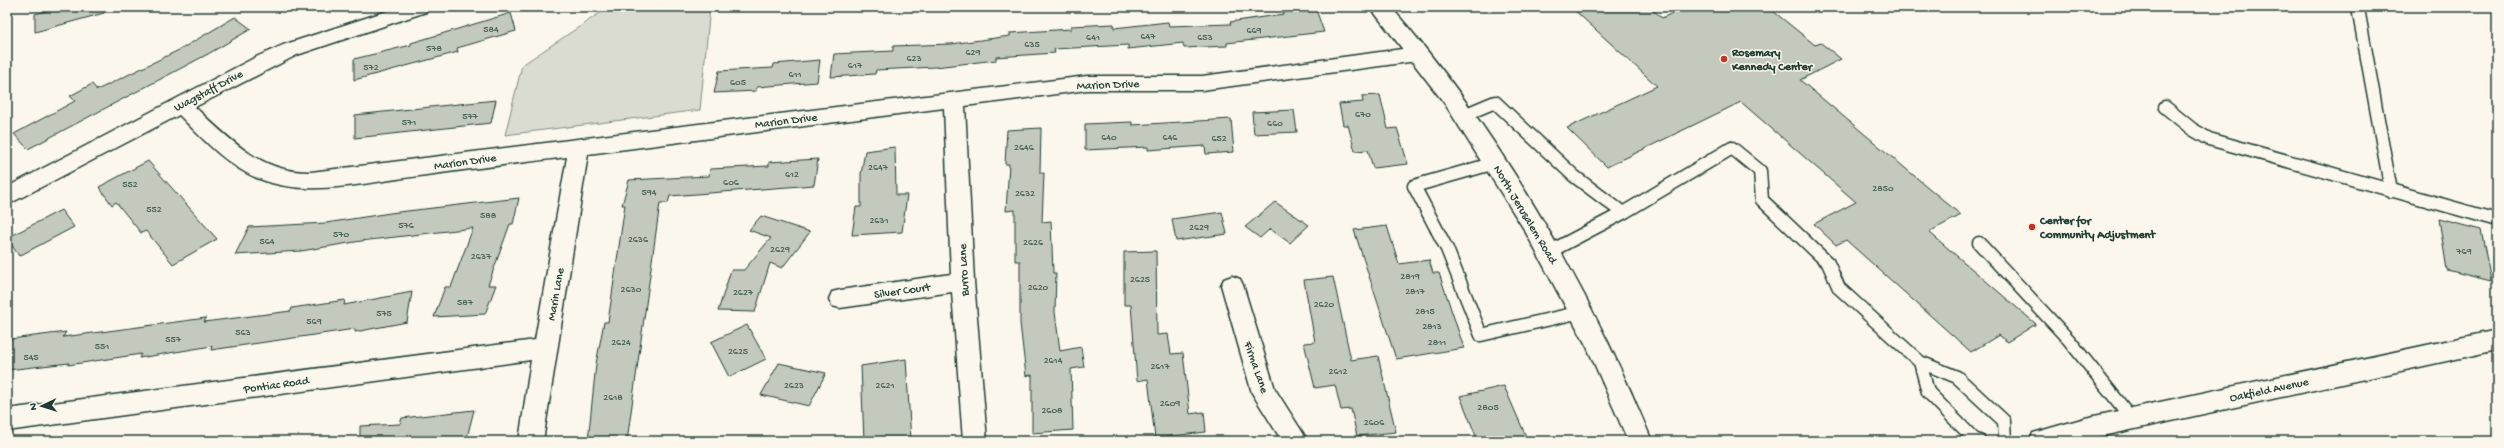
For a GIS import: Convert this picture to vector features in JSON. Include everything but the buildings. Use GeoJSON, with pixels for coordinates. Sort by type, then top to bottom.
{"type":"FeatureCollection","features":[{"type":"Feature","properties":{"kind":"street","name":"Wagstaff Drive"},"geometry":{"type":"LineString","coordinates":[[7,197],[181,105],[290,50],[419,7]]}},
{"type":"Feature","properties":{"kind":"street","name":"North Jerusalem Road"},"geometry":{"type":"LineString","coordinates":[[1380,7],[1464,115],[1496,163],[1549,252],[1581,312],[1640,441]]}},
{"type":"Feature","properties":{"kind":"street","name":"Marion Drive"},"geometry":{"type":"LineString","coordinates":[[181,105],[243,163],[266,174],[299,180],[346,177],[954,98],[1087,83],[1202,82],[1417,54]]}},
{"type":"Feature","properties":{"kind":"street","name":"Burro Lane"},"geometry":{"type":"LineString","coordinates":[[954,98],[963,281],[975,441]]}},
{"type":"Feature","properties":{"kind":"street","name":"Marin Lane"},"geometry":{"type":"LineString","coordinates":[[531,441],[579,147]]}},
{"type":"Feature","properties":{"kind":"street","name":"Silver Court"},"geometry":{"type":"LineString","coordinates":[[840,299],[963,281]]}},
{"type":"Feature","properties":{"kind":"street","name":"Firma Lane"},"geometry":{"type":"LineString","coordinates":[[1232,286],[1264,393],[1296,441]]}},
{"type":"Feature","properties":{"kind":"street","name":"Oakfield Avenue"},"geometry":{"type":"LineString","coordinates":[[2042,441],[2132,419],[2497,340]]}},
{"type":"Feature","properties":{"kind":"street","name":"Pontiac Road"},"geometry":{"type":"LineString","coordinates":[[7,420],[545,348]]}},
{"type":"Feature","properties":{"kind":"lane"},"geometry":{"type":"LineString","coordinates":[[2359,14],[2391,190]]}},
{"type":"Feature","properties":{"kind":"lane"},"geometry":{"type":"LineString","coordinates":[[1464,115],[1495,102],[1574,176],[1623,213]]}},
{"type":"Feature","properties":{"kind":"lane"},"geometry":{"type":"LineString","coordinates":[[2165,107],[2192,130],[2209,139],[2497,220]]}},
{"type":"Feature","properties":{"kind":"lane"},"geometry":{"type":"LineString","coordinates":[[1549,252],[1623,213],[1732,148],[1760,171],[1762,200],[1828,264],[1839,288],[1920,362],[1957,377],[1968,387],[2004,421],[2005,441]]}},
{"type":"Feature","properties":{"kind":"lane"},"geometry":{"type":"LineString","coordinates":[[1496,163],[1414,186],[1447,249],[1481,335],[1581,312]]}},
{"type":"Feature","properties":{"kind":"lane"},"geometry":{"type":"LineString","coordinates":[[1979,243],[2069,340],[2132,419]]}},
{"type":"Feature","properties":{"kind":"lane"},"geometry":{"type":"LineString","coordinates":[[1920,362],[1928,392],[1974,439],[1979,441]]}},
{"type":"Feature","properties":{"kind":"shaded area"},"geometry":{"type":"Polygon","coordinates":[[[609,7],[710,7],[700,110],[505,135],[522,65],[609,7]]]}},
{"type":"Feature","properties":{"kind":"place","name":"Rosemary Kennedy Center"},"geometry":{"type":"Point","coordinates":[1724,59]}},
{"type":"Feature","properties":{"kind":"place","name":"Center for Community Adjustment"},"geometry":{"type":"Point","coordinates":[2032,227]}}]}
